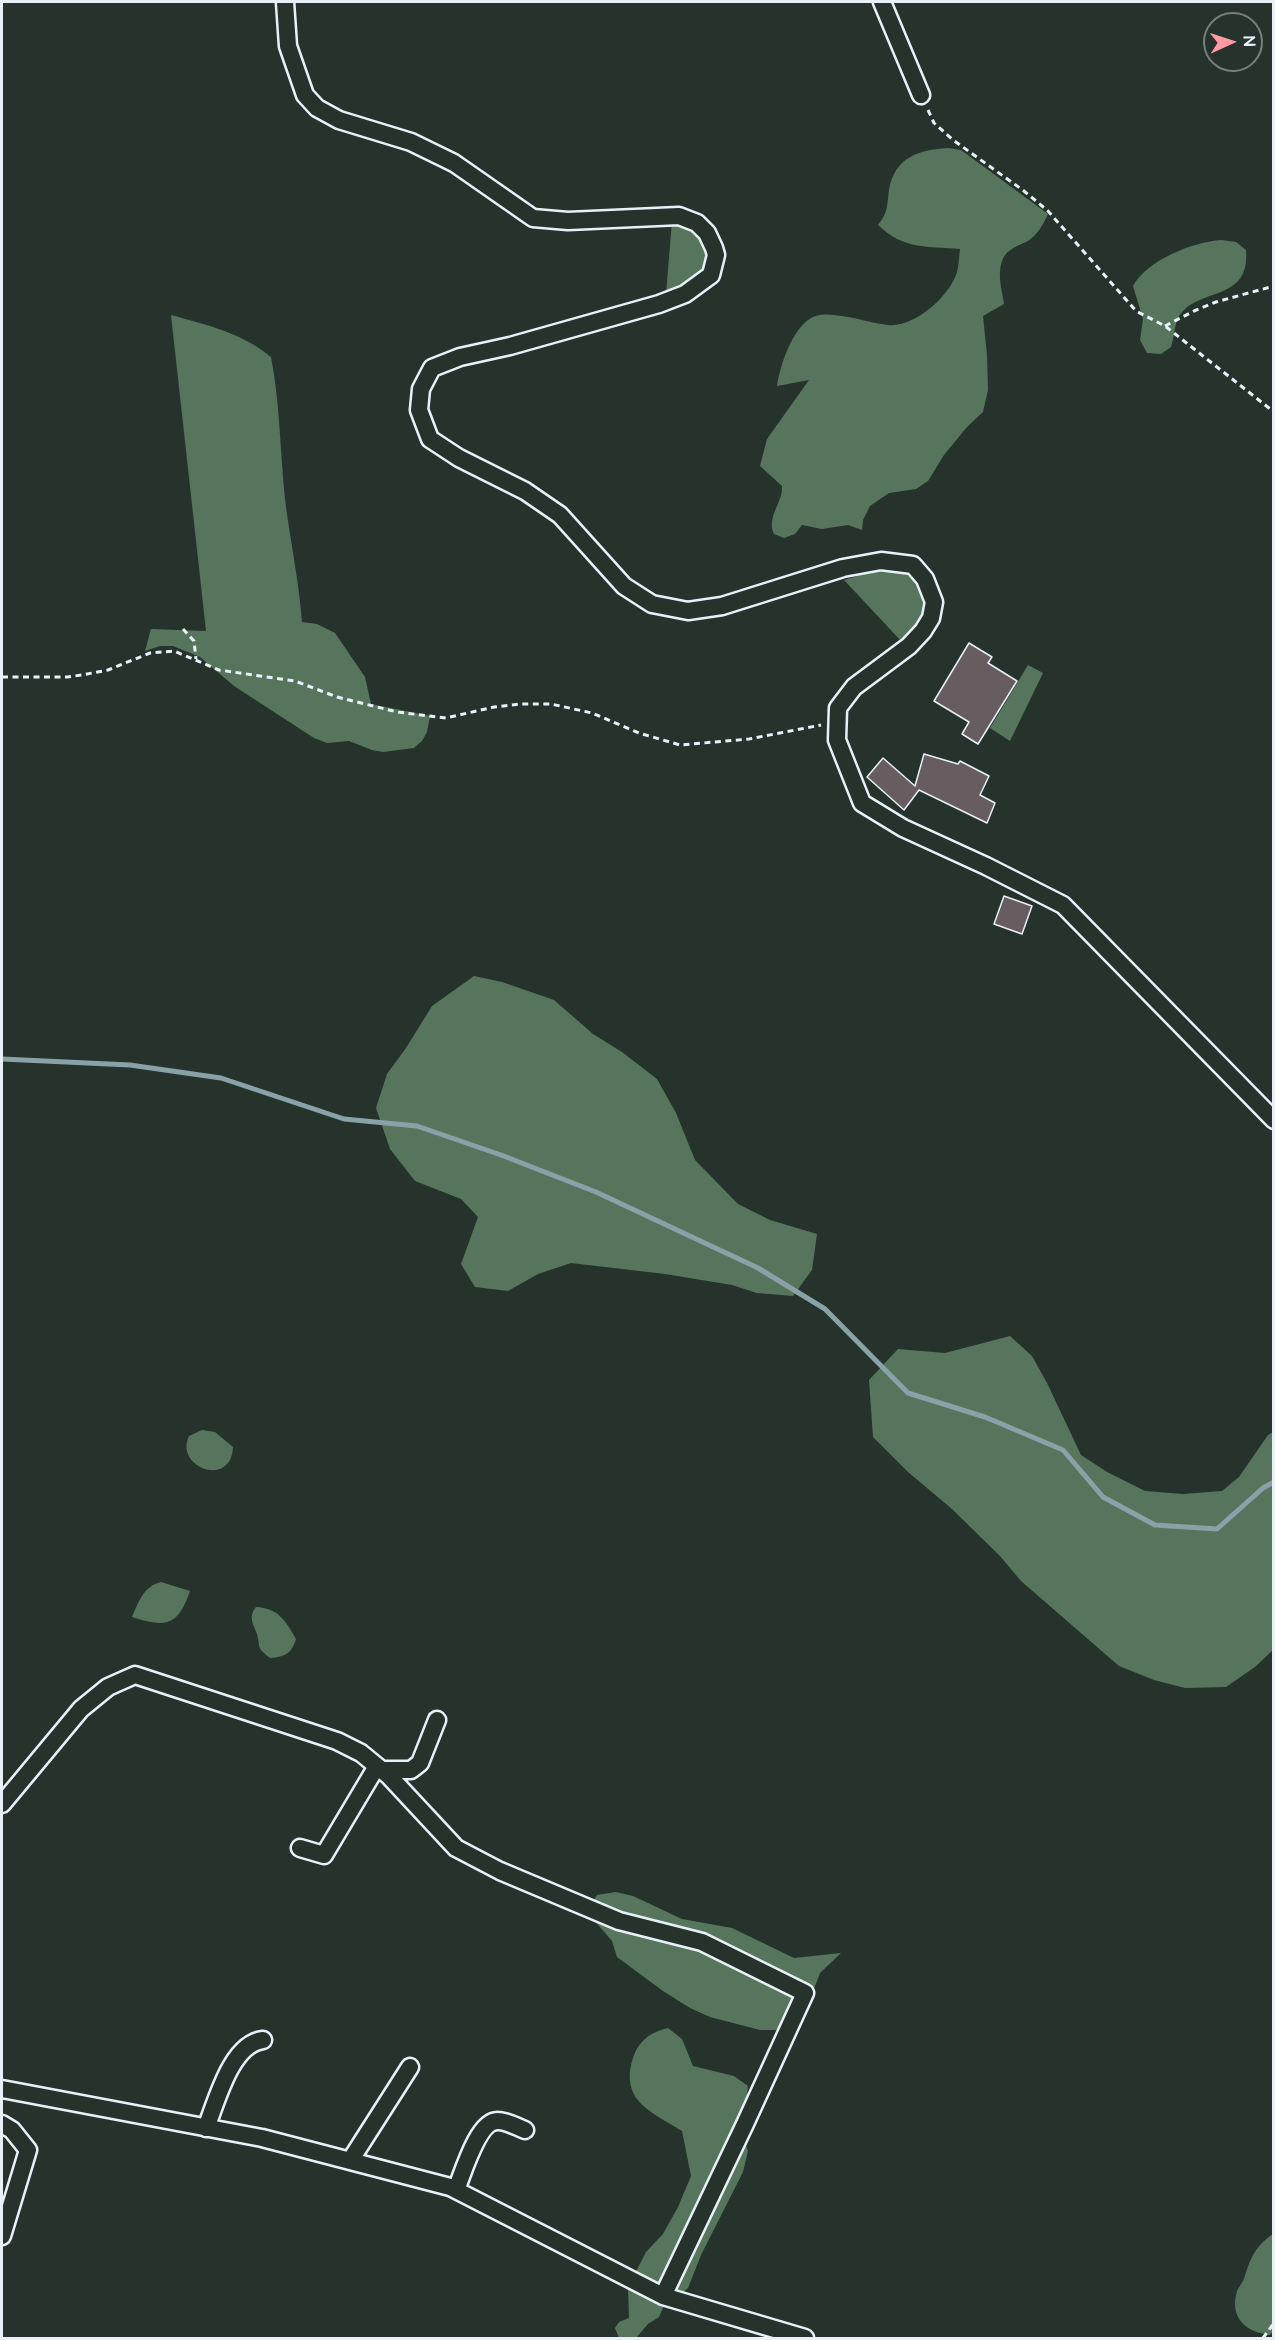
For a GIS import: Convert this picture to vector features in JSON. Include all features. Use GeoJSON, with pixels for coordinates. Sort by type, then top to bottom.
{"type":"FeatureCollection","features":[{"type":"Feature","properties":{"kind":"street"},"geometry":{"type":"LineString","coordinates":[[285,2],[288,46],[305,95],[317,108],[339,120],[411,142],[454,163],[533,218],[568,221],[679,216],[698,224],[707,233],[716,255],[711,275],[685,294],[658,304],[521,343],[460,357],[432,368],[421,388],[419,410],[430,439],[459,458],[525,491],[560,515],[624,586],[652,604],[688,611],[722,606],[843,568],[881,561],[913,566],[925,579],[934,602],[930,618],[923,631],[909,646],[854,687],[838,708],[837,740],[862,803],[903,828],[1063,905],[1274,1120]]}},
{"type":"Feature","properties":{"kind":"street"},"geometry":{"type":"LineString","coordinates":[[882,2],[921,95]]}},
{"type":"Feature","properties":{"kind":"street"},"geometry":{"type":"LineString","coordinates":[[2,1804],[81,1709],[108,1687],[135,1675],[337,1741],[361,1753],[380,1768],[456,1848],[500,1871],[619,1921],[702,1942],[805,1993],[746,2124],[663,2296]]}},
{"type":"Feature","properties":{"kind":"street"},"geometry":{"type":"LineString","coordinates":[[380,1768],[411,1770],[420,1763],[437,1720]]}},
{"type":"Feature","properties":{"kind":"street"},"geometry":{"type":"LineString","coordinates":[[300,1848],[324,1855],[380,1768]]}},
{"type":"Feature","properties":{"kind":"street"},"geometry":{"type":"LineString","coordinates":[[206,2128],[238,2054],[252,2041],[263,2040]]}},
{"type":"Feature","properties":{"kind":"street"},"geometry":{"type":"LineString","coordinates":[[350,2161],[410,2067]]}},
{"type":"Feature","properties":{"kind":"street"},"geometry":{"type":"LineString","coordinates":[[2,2089],[262,2138],[456,2190],[663,2296],[769,2333],[805,2338]]}},
{"type":"Feature","properties":{"kind":"street"},"geometry":{"type":"LineString","coordinates":[[456,2190],[481,2130],[490,2122],[499,2120],[525,2130]]}},
{"type":"Feature","properties":{"kind":"street"},"geometry":{"type":"LineString","coordinates":[[2,2124],[12,2130],[28,2150],[2,2236]]}},
{"type":"Feature","properties":{"kind":"path"},"geometry":{"type":"LineString","coordinates":[[921,95],[934,123],[953,140],[1048,211],[1136,310],[1165,326],[1274,412]]}},
{"type":"Feature","properties":{"kind":"path"},"geometry":{"type":"LineString","coordinates":[[1165,326],[1216,302],[1274,286]]}},
{"type":"Feature","properties":{"kind":"path"},"geometry":{"type":"LineString","coordinates":[[183,629],[194,641],[196,659]]}},
{"type":"Feature","properties":{"kind":"path"},"geometry":{"type":"LineString","coordinates":[[2,677],[82,675],[108,670],[150,653],[174,651],[219,670],[295,681],[337,697],[398,712],[446,718],[494,706],[551,704],[592,713],[639,733],[680,745],[749,739],[837,722]]}},
{"type":"Feature","properties":{"kind":"path"},"geometry":{"type":"LineString","coordinates":[[1263,2338],[1274,2323]]}},
{"type":"Feature","properties":{"kind":"green space"},"geometry":{"type":"Polygon","coordinates":[[[948,148],[961,150],[1048,214],[1035,235],[1016,246],[1004,257],[1000,277],[1004,304],[983,316],[988,390],[983,412],[944,455],[928,481],[916,489],[889,493],[870,506],[863,520],[862,530],[848,525],[822,529],[802,525],[795,534],[784,538],[774,534],[773,516],[782,486],[760,466],[767,439],[809,380],[777,386],[785,355],[796,333],[811,318],[827,314],[898,325],[930,309],[947,291],[957,272],[960,249],[926,247],[907,243],[897,239],[878,225],[885,213],[892,179],[902,163],[918,153],[948,148]]]}},
{"type":"Feature","properties":{"kind":"green space"},"geometry":{"type":"Polygon","coordinates":[[[672,221],[698,237],[705,248],[706,261],[696,278],[666,294],[672,221]]]}},
{"type":"Feature","properties":{"kind":"green space"},"geometry":{"type":"Polygon","coordinates":[[[1221,240],[1236,242],[1246,250],[1245,266],[1241,277],[1234,285],[1192,304],[1180,314],[1171,347],[1161,354],[1147,353],[1140,340],[1143,319],[1133,286],[1149,268],[1172,254],[1197,244],[1221,240]]]}},
{"type":"Feature","properties":{"kind":"green space"},"geometry":{"type":"Polygon","coordinates":[[[171,315],[211,326],[236,336],[271,357],[278,409],[285,499],[302,622],[317,624],[335,633],[365,677],[371,704],[430,716],[427,732],[414,748],[383,752],[349,741],[327,743],[314,738],[234,686],[200,657],[173,646],[160,646],[145,651],[151,629],[206,631],[171,315]]]}},
{"type":"Feature","properties":{"kind":"green space"},"geometry":{"type":"Polygon","coordinates":[[[884,568],[904,571],[919,582],[928,594],[922,622],[902,642],[844,580],[884,568]]]}},
{"type":"Feature","properties":{"kind":"green space"},"geometry":{"type":"Polygon","coordinates":[[[1028,665],[1043,673],[1010,741],[990,728],[1028,665]]]}},
{"type":"Feature","properties":{"kind":"green space"},"geometry":{"type":"Polygon","coordinates":[[[474,976],[502,982],[554,1000],[593,1034],[622,1052],[657,1079],[676,1113],[695,1160],[738,1204],[770,1220],[817,1234],[812,1270],[793,1296],[757,1293],[732,1285],[665,1274],[571,1263],[538,1274],[508,1291],[475,1287],[461,1264],[478,1217],[461,1199],[415,1181],[390,1149],[376,1108],[387,1074],[432,1006],[474,976]]]}},
{"type":"Feature","properties":{"kind":"green space"},"geometry":{"type":"Polygon","coordinates":[[[1010,1336],[1032,1356],[1081,1455],[1107,1472],[1145,1491],[1183,1494],[1222,1491],[1239,1477],[1268,1435],[1273,1432],[1273,1650],[1255,1667],[1226,1687],[1185,1688],[1154,1680],[1119,1666],[1021,1581],[1000,1556],[952,1509],[908,1472],[873,1437],[869,1380],[898,1349],[945,1353],[1010,1336]]]}},
{"type":"Feature","properties":{"kind":"green space"},"geometry":{"type":"Polygon","coordinates":[[[202,1430],[215,1432],[233,1447],[230,1460],[223,1467],[214,1470],[205,1469],[189,1457],[187,1447],[189,1436],[202,1430]]]}},
{"type":"Feature","properties":{"kind":"green space"},"geometry":{"type":"Polygon","coordinates":[[[161,1582],[190,1591],[181,1611],[175,1618],[162,1623],[132,1617],[146,1591],[161,1582]]]}},
{"type":"Feature","properties":{"kind":"green space"},"geometry":{"type":"Polygon","coordinates":[[[256,1607],[276,1613],[289,1627],[296,1639],[287,1653],[280,1657],[270,1658],[260,1649],[252,1620],[256,1607]]]}},
{"type":"Feature","properties":{"kind":"green space"},"geometry":{"type":"Polygon","coordinates":[[[616,1892],[633,1896],[682,1919],[732,1928],[794,1958],[841,1953],[820,1973],[801,2017],[777,2030],[760,2030],[710,2017],[690,2008],[663,1991],[617,1957],[612,1941],[587,1912],[597,1895],[616,1892]]]}},
{"type":"Feature","properties":{"kind":"green space"},"geometry":{"type":"Polygon","coordinates":[[[668,2028],[682,2039],[693,2066],[734,2076],[748,2086],[743,2137],[748,2151],[743,2172],[701,2255],[688,2288],[665,2303],[659,2317],[648,2324],[636,2338],[619,2338],[615,2328],[619,2322],[629,2318],[628,2287],[646,2252],[663,2234],[691,2176],[682,2131],[640,2102],[630,2083],[630,2070],[639,2045],[657,2031],[668,2028]]]}},
{"type":"Feature","properties":{"kind":"green space"},"geometry":{"type":"Polygon","coordinates":[[[1273,2234],[1274,2330],[1270,2335],[1247,2327],[1238,2316],[1235,2301],[1237,2291],[1254,2254],[1273,2234]]]}},
{"type":"Feature","properties":{"kind":"building"},"geometry":{"type":"Polygon","coordinates":[[[969,643],[992,657],[988,663],[1017,681],[978,744],[962,734],[969,722],[934,701],[969,643]]]}},
{"type":"Feature","properties":{"kind":"building"},"geometry":{"type":"Polygon","coordinates":[[[924,754],[958,764],[960,761],[989,776],[980,795],[995,803],[987,823],[919,790],[904,810],[867,777],[883,758],[915,786],[924,754]]]}},
{"type":"Feature","properties":{"kind":"building"},"geometry":{"type":"Polygon","coordinates":[[[1004,896],[1032,906],[1022,934],[994,924],[1004,896]]]}},
{"type":"Feature","properties":{"kind":"waterway"},"geometry":{"type":"LineString","coordinates":[[2,1059],[130,1065],[221,1078],[344,1119],[417,1126],[501,1155],[596,1192],[758,1268],[825,1309],[908,1393],[985,1417],[1063,1450],[1103,1497],[1155,1525],[1217,1529],[1263,1488],[1274,1482]]}}]}
